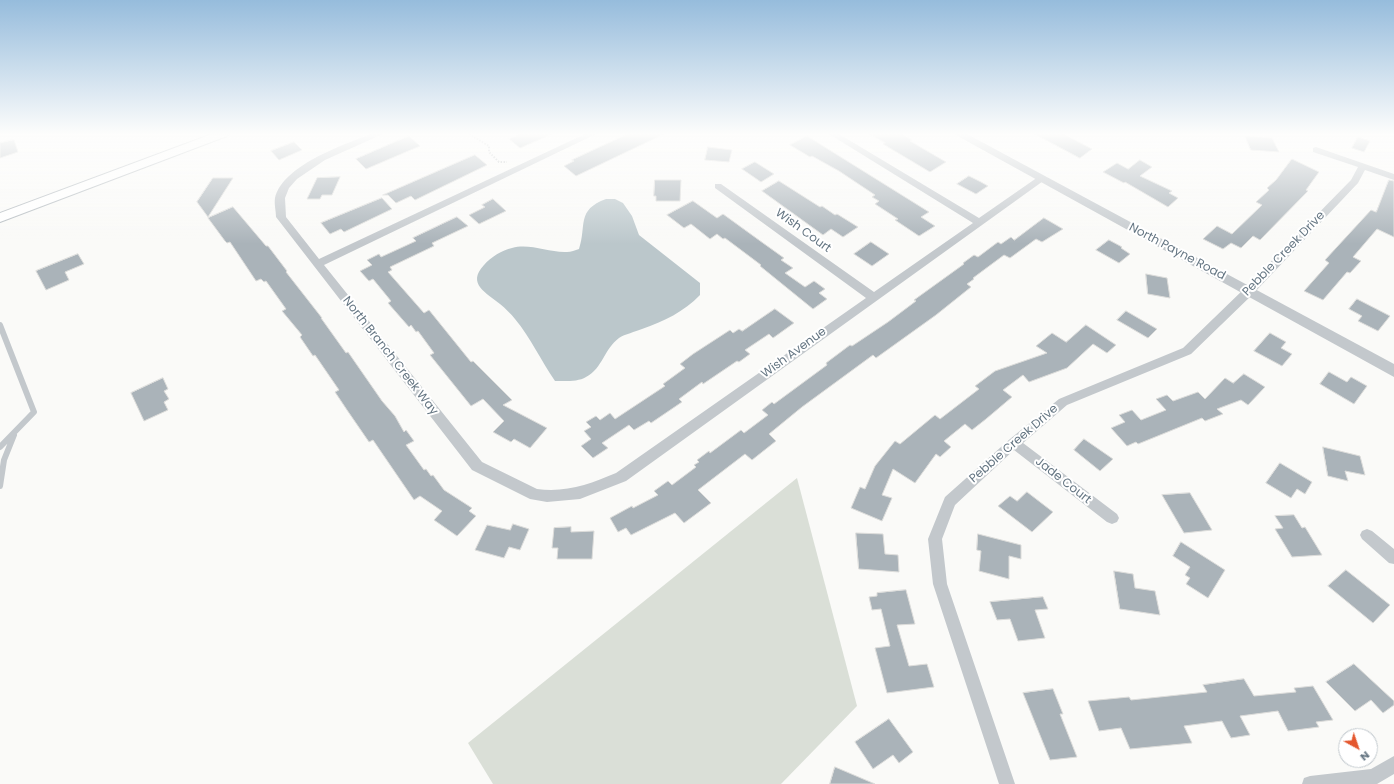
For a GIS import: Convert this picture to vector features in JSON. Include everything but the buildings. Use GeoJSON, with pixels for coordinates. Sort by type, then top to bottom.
{"type":"FeatureCollection","features":[{"type":"Feature","properties":{"kind":"main road"},"geometry":{"type":"LineString","coordinates":[[0,218],[126,171]]}},
{"type":"Feature","properties":{"kind":"street","name":"North Branch Creek Way"},"geometry":{"type":"LineString","coordinates":[[303,171],[284,188],[280,197],[281,216],[317,264],[477,466],[535,495]]}},
{"type":"Feature","properties":{"kind":"street"},"geometry":{"type":"LineString","coordinates":[[317,264],[515,171]]}},
{"type":"Feature","properties":{"kind":"street"},"geometry":{"type":"LineString","coordinates":[[894,171],[979,222]]}},
{"type":"Feature","properties":{"kind":"street","name":"North Payne Road"},"geometry":{"type":"LineString","coordinates":[[1026,171],[1394,371]]}},
{"type":"Feature","properties":{"kind":"street","name":"Pebble Creek Drive"},"geometry":{"type":"LineString","coordinates":[[1007,784],[940,584],[935,539],[950,501],[1014,443],[1063,402],[1187,351],[1249,291],[1355,181],[1361,171]]}},
{"type":"Feature","properties":{"kind":"street"},"geometry":{"type":"LineString","coordinates":[[1376,171],[1394,177]]}},
{"type":"Feature","properties":{"kind":"street","name":"Wish Avenue"},"geometry":{"type":"LineString","coordinates":[[535,495],[582,494],[621,477],[1041,179]]}},
{"type":"Feature","properties":{"kind":"street","name":"Wish Court"},"geometry":{"type":"LineString","coordinates":[[718,186],[873,297]]}},
{"type":"Feature","properties":{"kind":"street","name":"Jade Court"},"geometry":{"type":"LineString","coordinates":[[1014,443],[1112,518]]}},
{"type":"Feature","properties":{"kind":"street"},"geometry":{"type":"LineString","coordinates":[[1367,535],[1394,558]]}},
{"type":"Feature","properties":{"kind":"street"},"geometry":{"type":"LineString","coordinates":[[1310,784],[1374,776],[1394,764]]}},
{"type":"Feature","properties":{"kind":"lane"},"geometry":{"type":"LineString","coordinates":[[0,324],[34,412],[0,447]]}},
{"type":"Feature","properties":{"kind":"lane"},"geometry":{"type":"LineString","coordinates":[[0,486],[4,460],[16,432]]}},
{"type":"Feature","properties":{"kind":"shaded area"},"geometry":{"type":"Polygon","coordinates":[[[606,199],[615,199],[623,203],[632,216],[639,235],[700,283],[700,295],[687,306],[658,323],[619,338],[610,347],[596,369],[583,379],[555,381],[521,326],[506,309],[480,288],[477,278],[484,265],[504,250],[519,247],[533,247],[567,252],[579,249],[586,213],[597,203],[606,199]]]}},
{"type":"Feature","properties":{"kind":"shaded area"},"geometry":{"type":"Polygon","coordinates":[[[797,478],[857,706],[781,784],[493,784],[468,743],[797,478]]]}}]}
